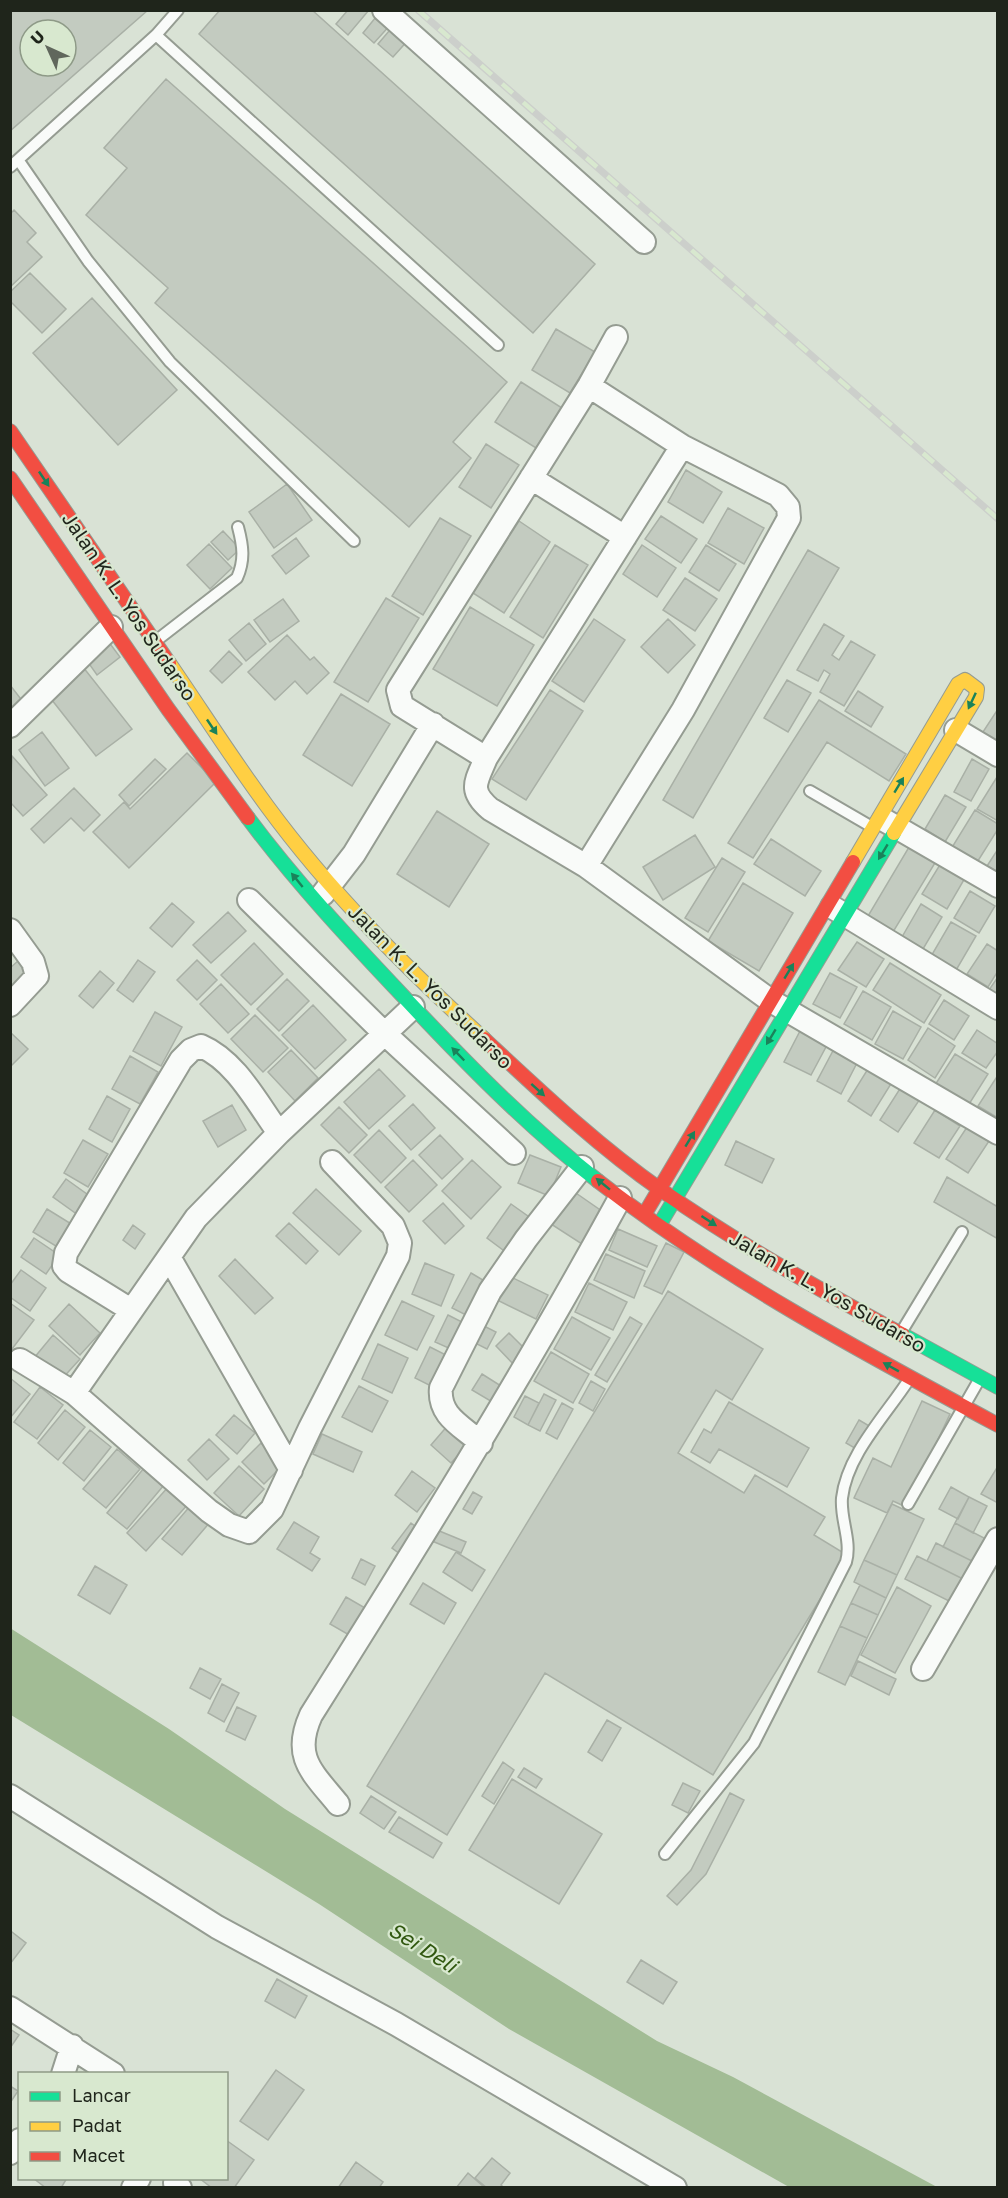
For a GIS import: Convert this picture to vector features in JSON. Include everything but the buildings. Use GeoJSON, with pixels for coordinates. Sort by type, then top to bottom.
{"type":"FeatureCollection","features":[{"type":"Feature","properties":{"kind":"main road","name":"Jalan K. L. Yos Sudarso"},"geometry":{"type":"LineString","coordinates":[[10,431],[246,778],[331,885],[429,989],[577,1124],[660,1189],[782,1269],[998,1387]]}},
{"type":"Feature","properties":{"kind":"main road","name":"Jalan K. L. Yos Sudarso"},"geometry":{"type":"LineString","coordinates":[[10,478],[111,627],[267,844],[315,903],[412,1007],[576,1174],[620,1198],[790,1311],[998,1425]]}},
{"type":"Feature","properties":{"kind":"main road"},"geometry":{"type":"LineString","coordinates":[[644,1215],[779,1006],[837,910],[958,684],[965,680],[973,684],[977,689],[976,697],[956,730],[884,824],[837,910],[779,1006],[659,1226]]}},
{"type":"Feature","properties":{"kind":"street"},"geometry":{"type":"LineString","coordinates":[[384,10],[644,242]]}},
{"type":"Feature","properties":{"kind":"street"},"geometry":{"type":"LineString","coordinates":[[486,758],[402,706],[398,690],[589,386],[616,337]]}},
{"type":"Feature","properties":{"kind":"street"},"geometry":{"type":"LineString","coordinates":[[586,866],[683,710],[789,518],[788,507],[778,495],[682,446],[589,386]]}},
{"type":"Feature","properties":{"kind":"street"},"geometry":{"type":"LineString","coordinates":[[682,446],[486,758],[475,785],[478,798],[490,809],[586,866],[779,1006],[998,1133]]}},
{"type":"Feature","properties":{"kind":"street"},"geometry":{"type":"LineString","coordinates":[[531,478],[625,537]]}},
{"type":"Feature","properties":{"kind":"street"},"geometry":{"type":"LineString","coordinates":[[10,726],[111,627]]}},
{"type":"Feature","properties":{"kind":"street"},"geometry":{"type":"LineString","coordinates":[[315,903],[354,854],[433,724]]}},
{"type":"Feature","properties":{"kind":"street"},"geometry":{"type":"LineString","coordinates":[[956,730],[998,755]]}},
{"type":"Feature","properties":{"kind":"street"},"geometry":{"type":"LineString","coordinates":[[884,824],[998,886]]}},
{"type":"Feature","properties":{"kind":"street"},"geometry":{"type":"LineString","coordinates":[[249,900],[385,1034],[514,1153]]}},
{"type":"Feature","properties":{"kind":"street"},"geometry":{"type":"LineString","coordinates":[[837,910],[998,1008]]}},
{"type":"Feature","properties":{"kind":"street"},"geometry":{"type":"LineString","coordinates":[[10,930],[33,962],[37,976],[10,1005]]}},
{"type":"Feature","properties":{"kind":"street"},"geometry":{"type":"LineString","coordinates":[[74,1392],[204,1209],[279,1133],[412,1007]]}},
{"type":"Feature","properties":{"kind":"street"},"geometry":{"type":"LineString","coordinates":[[131,1310],[68,1271],[64,1266],[66,1253],[181,1060],[191,1050],[201,1046],[212,1051],[235,1072],[279,1133]]}},
{"type":"Feature","properties":{"kind":"street"},"geometry":{"type":"LineString","coordinates":[[20,1360],[74,1392],[209,1510],[241,1531],[249,1532],[267,1515],[291,1470],[310,1428],[391,1272],[400,1243],[393,1226],[332,1162]]}},
{"type":"Feature","properties":{"kind":"street"},"geometry":{"type":"LineString","coordinates":[[481,1443],[443,1410],[440,1399],[441,1388],[490,1291],[576,1174]]}},
{"type":"Feature","properties":{"kind":"street"},"geometry":{"type":"LineString","coordinates":[[338,1804],[309,1769],[302,1747],[303,1733],[311,1715],[481,1443],[583,1269],[620,1198]]}},
{"type":"Feature","properties":{"kind":"street"},"geometry":{"type":"LineString","coordinates":[[169,1257],[291,1470]]}},
{"type":"Feature","properties":{"kind":"street"},"geometry":{"type":"LineString","coordinates":[[923,1669],[998,1539]]}},
{"type":"Feature","properties":{"kind":"street"},"geometry":{"type":"LineString","coordinates":[[10,1796],[217,1927],[396,2024],[675,2187]]}},
{"type":"Feature","properties":{"kind":"street"},"geometry":{"type":"LineString","coordinates":[[10,2008],[111,2072]]}},
{"type":"Feature","properties":{"kind":"street"},"geometry":{"type":"LineString","coordinates":[[63,2072],[72,2046]]}},
{"type":"Feature","properties":{"kind":"lane"},"geometry":{"type":"LineString","coordinates":[[178,10],[156,35],[15,164],[88,261],[170,362],[354,541]]}},
{"type":"Feature","properties":{"kind":"lane"},"geometry":{"type":"LineString","coordinates":[[156,35],[498,345]]}},
{"type":"Feature","properties":{"kind":"lane"},"geometry":{"type":"LineString","coordinates":[[154,642],[237,578],[242,566],[243,547],[238,527]]}},
{"type":"Feature","properties":{"kind":"lane"},"geometry":{"type":"LineString","coordinates":[[810,791],[884,824]]}},
{"type":"Feature","properties":{"kind":"lane"},"geometry":{"type":"LineString","coordinates":[[900,1334],[962,1232]]}},
{"type":"Feature","properties":{"kind":"lane"},"geometry":{"type":"LineString","coordinates":[[665,1854],[754,1743],[846,1562],[848,1554],[842,1501],[846,1476],[910,1378]]}},
{"type":"Feature","properties":{"kind":"lane"},"geometry":{"type":"LineString","coordinates":[[908,1504],[980,1378]]}},
{"type":"Feature","properties":{"kind":"water","name":"Sei Deli"},"geometry":{"type":"Polygon","coordinates":[[[10,1628],[169,1729],[285,1809],[657,2041],[733,2077],[937,2187],[789,2187],[509,2029],[319,1904],[11,1715],[10,1628]]]}},
{"type":"Feature","properties":{"kind":"railway"},"geometry":{"type":"LineString","coordinates":[[418,10],[998,519]]}},
{"type":"Feature","properties":{"kind":"traffic: fast"},"geometry":{"type":"LineString","coordinates":[[248,818],[323,909],[449,1045],[546,1138],[598,1181]]}},
{"type":"Feature","properties":{"kind":"traffic: fast"},"geometry":{"type":"LineString","coordinates":[[661,1222],[894,833]]}},
{"type":"Feature","properties":{"kind":"traffic: fast"},"geometry":{"type":"LineString","coordinates":[[903,1335],[998,1387]]}},
{"type":"Feature","properties":{"kind":"traffic: slow"},"geometry":{"type":"LineString","coordinates":[[169,663],[254,789],[291,838],[370,928],[484,1039]]}},
{"type":"Feature","properties":{"kind":"traffic: slow"},"geometry":{"type":"LineString","coordinates":[[853,862],[958,684],[965,680],[977,689],[976,697],[894,833]]}},
{"type":"Feature","properties":{"kind":"traffic: jam"},"geometry":{"type":"LineString","coordinates":[[10,431],[169,663]]}},
{"type":"Feature","properties":{"kind":"traffic: jam"},"geometry":{"type":"LineString","coordinates":[[10,478],[168,709],[248,818]]}},
{"type":"Feature","properties":{"kind":"traffic: jam"},"geometry":{"type":"LineString","coordinates":[[647,1210],[853,862]]}},
{"type":"Feature","properties":{"kind":"traffic: jam"},"geometry":{"type":"LineString","coordinates":[[484,1039],[592,1137],[661,1190],[780,1266],[903,1335]]}},
{"type":"Feature","properties":{"kind":"traffic: jam"},"geometry":{"type":"LineString","coordinates":[[598,1181],[645,1216],[743,1281],[843,1341],[998,1425]]}}]}
